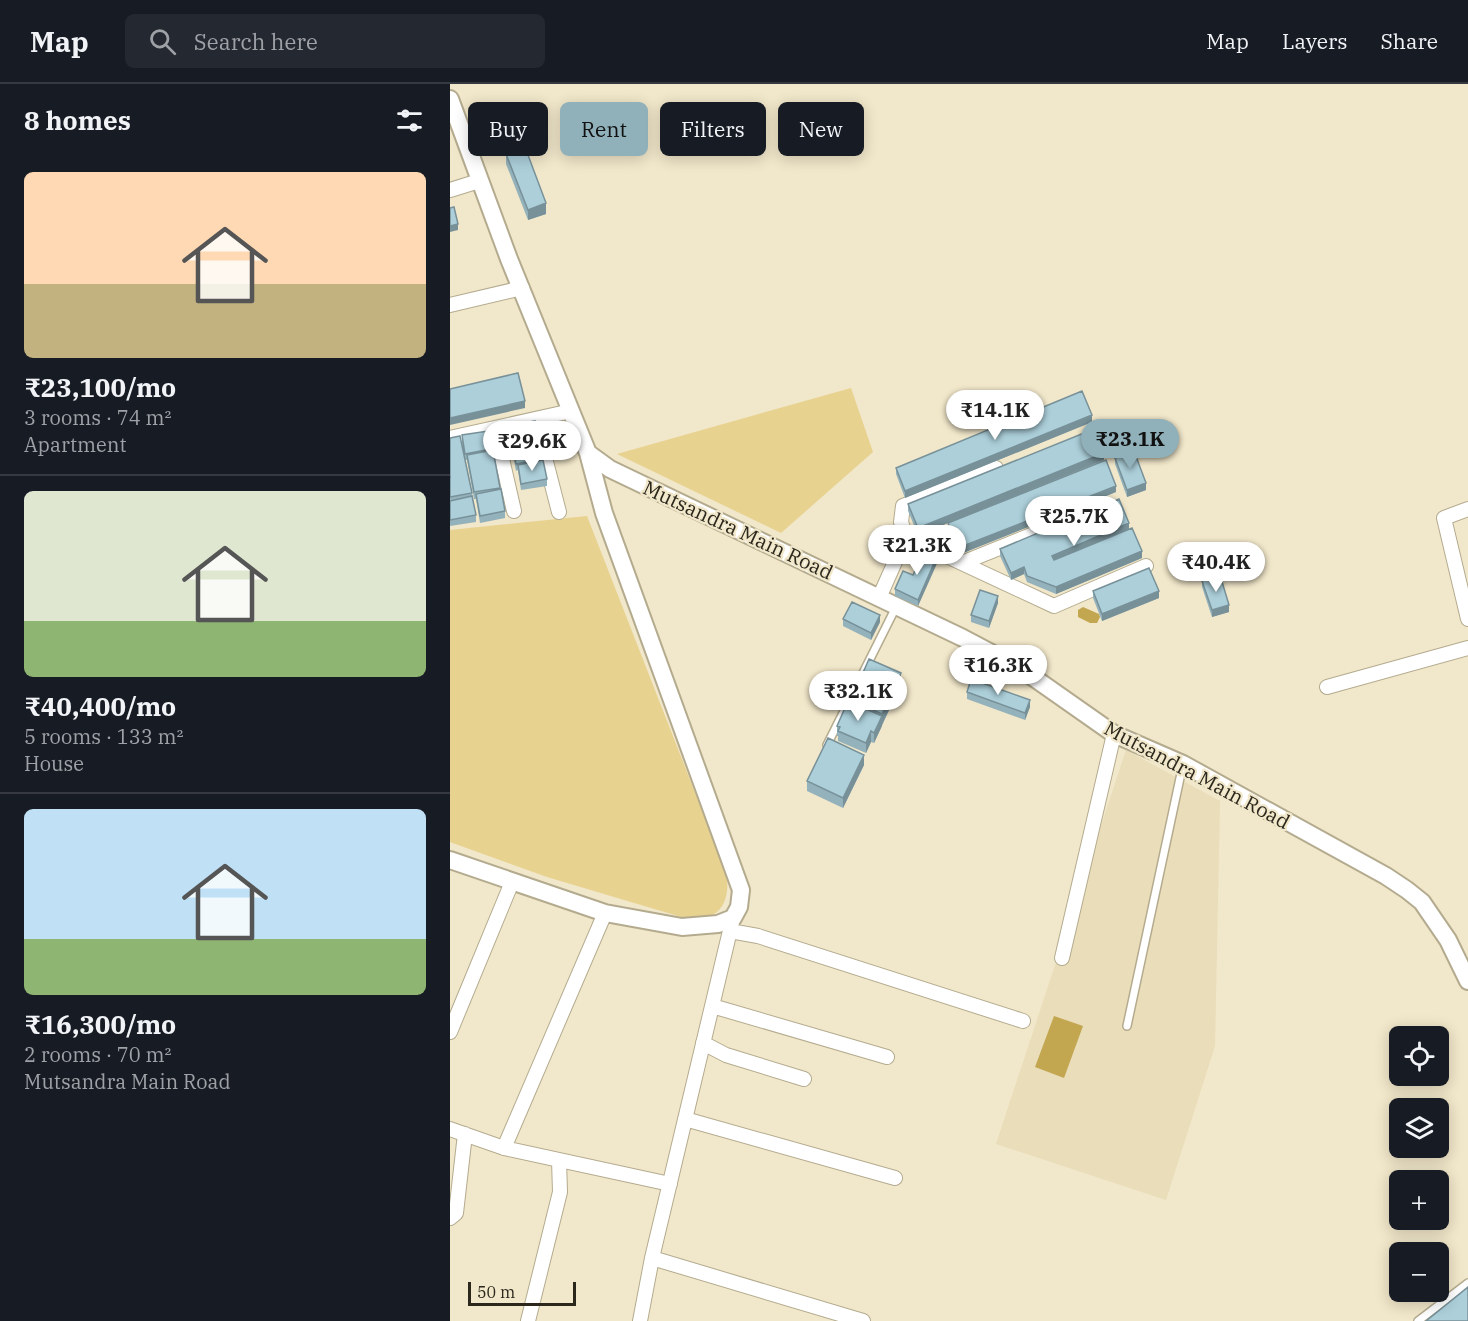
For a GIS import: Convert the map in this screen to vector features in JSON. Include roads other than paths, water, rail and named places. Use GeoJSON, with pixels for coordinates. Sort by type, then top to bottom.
{"type":"FeatureCollection","features":[{"type":"Feature","properties":{"kind":"street"},"geometry":{"type":"LineString","coordinates":[[450,99],[479,181],[588,453],[604,513],[741,891],[739,907],[731,925],[652,1258],[640,1321]]}},
{"type":"Feature","properties":{"kind":"street"},"geometry":{"type":"LineString","coordinates":[[450,190],[479,181]]}},
{"type":"Feature","properties":{"kind":"street"},"geometry":{"type":"LineString","coordinates":[[450,305],[522,288]]}},
{"type":"Feature","properties":{"kind":"street"},"geometry":{"type":"LineString","coordinates":[[450,438],[571,411]]}},
{"type":"Feature","properties":{"kind":"street"},"geometry":{"type":"LineString","coordinates":[[535,420],[559,512]]}},
{"type":"Feature","properties":{"kind":"street"},"geometry":{"type":"LineString","coordinates":[[495,428],[514,511]]}},
{"type":"Feature","properties":{"kind":"street","name":"Mutsandra Main Road"},"geometry":{"type":"LineString","coordinates":[[588,453],[610,469],[897,606],[1020,668],[1114,734],[1183,764],[1386,876],[1422,902],[1448,940],[1466,973]]}},
{"type":"Feature","properties":{"kind":"street"},"geometry":{"type":"LineString","coordinates":[[879,598],[906,537],[901,522],[903,506],[1013,461]]}},
{"type":"Feature","properties":{"kind":"street"},"geometry":{"type":"LineString","coordinates":[[962,563],[1104,506]]}},
{"type":"Feature","properties":{"kind":"street"},"geometry":{"type":"LineString","coordinates":[[1468,510],[1444,518],[1468,619]]}},
{"type":"Feature","properties":{"kind":"street"},"geometry":{"type":"LineString","coordinates":[[906,537],[1054,606],[1146,566]]}},
{"type":"Feature","properties":{"kind":"street"},"geometry":{"type":"LineString","coordinates":[[1327,687],[1468,648]]}},
{"type":"Feature","properties":{"kind":"street"},"geometry":{"type":"LineString","coordinates":[[1062,958],[1114,734]]}},
{"type":"Feature","properties":{"kind":"street"},"geometry":{"type":"LineString","coordinates":[[450,860],[605,914],[682,927],[731,925],[758,936],[1023,1021]]}},
{"type":"Feature","properties":{"kind":"street"},"geometry":{"type":"LineString","coordinates":[[450,1032],[512,882]]}},
{"type":"Feature","properties":{"kind":"street"},"geometry":{"type":"LineString","coordinates":[[504,1148],[605,914]]}},
{"type":"Feature","properties":{"kind":"street"},"geometry":{"type":"LineString","coordinates":[[712,1006],[887,1057]]}},
{"type":"Feature","properties":{"kind":"street"},"geometry":{"type":"LineString","coordinates":[[703,1043],[726,1055],[804,1079]]}},
{"type":"Feature","properties":{"kind":"street"},"geometry":{"type":"LineString","coordinates":[[685,1119],[895,1178]]}},
{"type":"Feature","properties":{"kind":"street"},"geometry":{"type":"LineString","coordinates":[[450,1128],[504,1148],[670,1184]]}},
{"type":"Feature","properties":{"kind":"street"},"geometry":{"type":"LineString","coordinates":[[450,1218],[456,1213],[465,1134]]}},
{"type":"Feature","properties":{"kind":"street"},"geometry":{"type":"LineString","coordinates":[[528,1321],[560,1192],[559,1160]]}},
{"type":"Feature","properties":{"kind":"street"},"geometry":{"type":"LineString","coordinates":[[652,1258],[863,1321]]}},
{"type":"Feature","properties":{"kind":"lane"},"geometry":{"type":"LineString","coordinates":[[822,753],[897,606]]}},
{"type":"Feature","properties":{"kind":"lane"},"geometry":{"type":"LineString","coordinates":[[1127,1026],[1183,764]]}},
{"type":"Feature","properties":{"kind":"lane"},"geometry":{"type":"LineString","coordinates":[[1418,1321],[1468,1283]]}}]}
